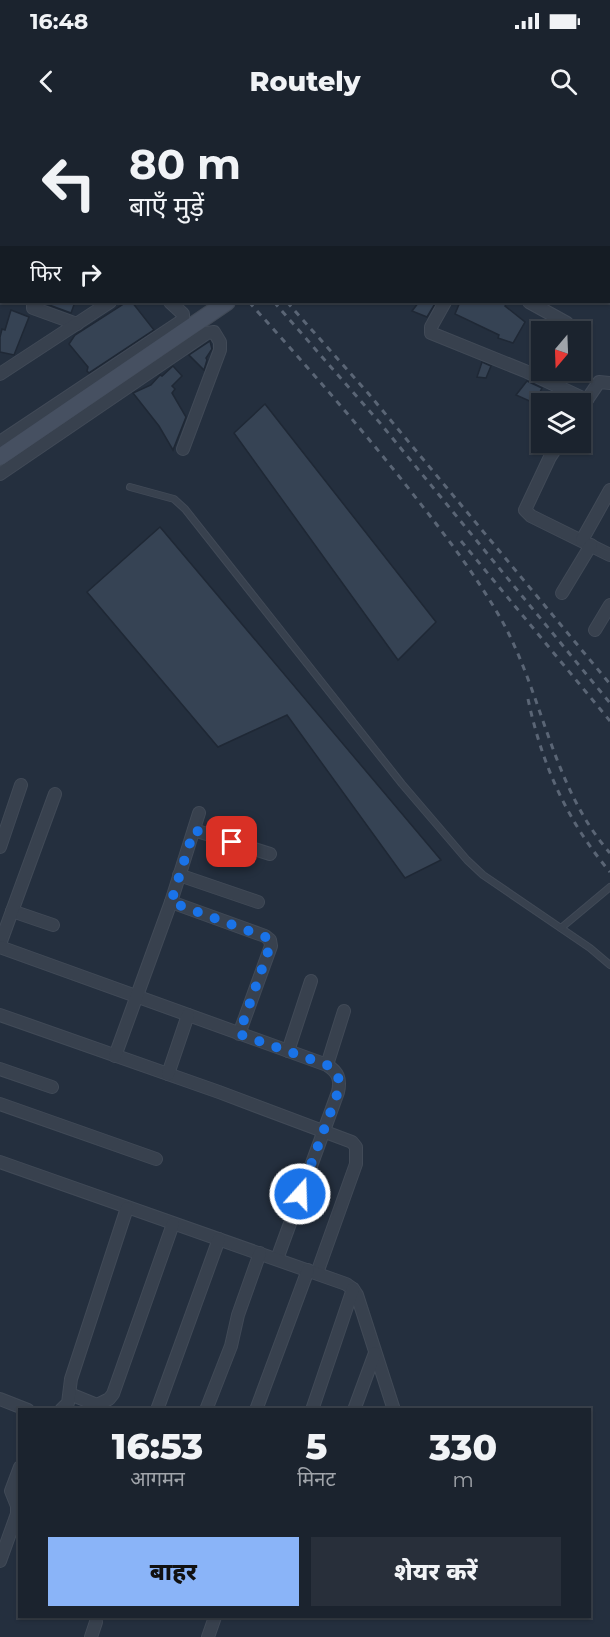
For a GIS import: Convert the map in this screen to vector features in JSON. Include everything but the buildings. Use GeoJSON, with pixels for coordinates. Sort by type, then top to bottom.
{"type":"FeatureCollection","features":[{"type":"Feature","properties":{"kind":"street"},"geometry":{"type":"LineString","coordinates":[[33,303],[33,308],[39,311],[77,324]]}},
{"type":"Feature","properties":{"kind":"street"},"geometry":{"type":"LineString","coordinates":[[0,374],[108,303]]}},
{"type":"Feature","properties":{"kind":"street"},"geometry":{"type":"LineString","coordinates":[[0,442],[183,320],[183,314],[171,303]]}},
{"type":"Feature","properties":{"kind":"street"},"geometry":{"type":"LineString","coordinates":[[0,457],[226,303]]}},
{"type":"Feature","properties":{"kind":"street"},"geometry":{"type":"LineString","coordinates":[[443,303],[430,327],[431,333],[495,358],[561,393]]}},
{"type":"Feature","properties":{"kind":"street"},"geometry":{"type":"LineString","coordinates":[[531,303],[563,321]]}},
{"type":"Feature","properties":{"kind":"street"},"geometry":{"type":"LineString","coordinates":[[0,474],[207,333],[214,332],[220,342],[220,350],[183,448]]}},
{"type":"Feature","properties":{"kind":"street"},"geometry":{"type":"LineString","coordinates":[[591,394],[599,382],[610,383]]}},
{"type":"Feature","properties":{"kind":"street"},"geometry":{"type":"LineString","coordinates":[[554,453],[525,510],[531,516],[610,555]]}},
{"type":"Feature","properties":{"kind":"street"},"geometry":{"type":"LineString","coordinates":[[562,594],[610,490]]}},
{"type":"Feature","properties":{"kind":"street"},"geometry":{"type":"LineString","coordinates":[[594,630],[610,605]]}},
{"type":"Feature","properties":{"kind":"street"},"geometry":{"type":"LineString","coordinates":[[0,847],[21,785]]}},
{"type":"Feature","properties":{"kind":"street"},"geometry":{"type":"LineString","coordinates":[[55,794],[0,946],[327,1065],[337,1073],[340,1085],[277,1259]]}},
{"type":"Feature","properties":{"kind":"street"},"geometry":{"type":"LineString","coordinates":[[116,1056],[171,902],[199,813]]}},
{"type":"Feature","properties":{"kind":"street"},"geometry":{"type":"LineString","coordinates":[[194,830],[270,854]]}},
{"type":"Feature","properties":{"kind":"street"},"geometry":{"type":"LineString","coordinates":[[179,875],[258,902]]}},
{"type":"Feature","properties":{"kind":"street"},"geometry":{"type":"LineString","coordinates":[[171,902],[265,936],[270,940],[270,946],[239,1034]]}},
{"type":"Feature","properties":{"kind":"street"},"geometry":{"type":"LineString","coordinates":[[12,912],[53,925]]}},
{"type":"Feature","properties":{"kind":"street"},"geometry":{"type":"LineString","coordinates":[[288,1051],[311,981]]}},
{"type":"Feature","properties":{"kind":"street"},"geometry":{"type":"LineString","coordinates":[[327,1065],[344,1011]]}},
{"type":"Feature","properties":{"kind":"street"},"geometry":{"type":"LineString","coordinates":[[0,1015],[324,1130],[352,1142],[356,1147],[357,1157],[257,1408]]}},
{"type":"Feature","properties":{"kind":"street"},"geometry":{"type":"LineString","coordinates":[[168,1074],[188,1015]]}},
{"type":"Feature","properties":{"kind":"street"},"geometry":{"type":"LineString","coordinates":[[0,1069],[52,1087]]}},
{"type":"Feature","properties":{"kind":"street"},"geometry":{"type":"LineString","coordinates":[[0,1104],[156,1159]]}},
{"type":"Feature","properties":{"kind":"street"},"geometry":{"type":"LineString","coordinates":[[0,1162],[336,1279],[353,1289],[392,1408]]}},
{"type":"Feature","properties":{"kind":"street"},"geometry":{"type":"LineString","coordinates":[[63,1408],[68,1403],[71,1379],[127,1208]]}},
{"type":"Feature","properties":{"kind":"street"},"geometry":{"type":"LineString","coordinates":[[70,1394],[98,1405],[113,1394],[173,1224]]}},
{"type":"Feature","properties":{"kind":"street"},"geometry":{"type":"LineString","coordinates":[[158,1408],[219,1239]]}},
{"type":"Feature","properties":{"kind":"street"},"geometry":{"type":"LineString","coordinates":[[207,1408],[231,1346],[235,1325],[260,1253]]}},
{"type":"Feature","properties":{"kind":"street"},"geometry":{"type":"LineString","coordinates":[[313,1408],[353,1289]]}},
{"type":"Feature","properties":{"kind":"street"},"geometry":{"type":"LineString","coordinates":[[355,1408],[375,1353]]}},
{"type":"Feature","properties":{"kind":"street"},"geometry":{"type":"LineString","coordinates":[[0,1400],[22,1408]]}},
{"type":"Feature","properties":{"kind":"street"},"geometry":{"type":"LineString","coordinates":[[0,1561],[17,1514],[10,1490],[18,1472]]}},
{"type":"Feature","properties":{"kind":"street"},"geometry":{"type":"LineString","coordinates":[[208,1637],[215,1618]]}},
{"type":"Feature","properties":{"kind":"street"},"geometry":{"type":"LineString","coordinates":[[91,1637],[96,1622]]}},
{"type":"Feature","properties":{"kind":"lane"},"geometry":{"type":"LineString","coordinates":[[130,487],[174,499],[185,509],[402,784],[467,860],[483,875],[590,948],[610,965]]}},
{"type":"Feature","properties":{"kind":"lane"},"geometry":{"type":"LineString","coordinates":[[561,928],[610,886]]}},
{"type":"Feature","properties":{"kind":"railway"},"geometry":{"type":"LineString","coordinates":[[250,303],[390,465],[480,585],[501,619],[515,648],[574,799],[590,827],[610,853]]}},
{"type":"Feature","properties":{"kind":"railway"},"geometry":{"type":"LineString","coordinates":[[275,303],[380,423],[610,703]]}},
{"type":"Feature","properties":{"kind":"railway"},"geometry":{"type":"LineString","coordinates":[[288,303],[368,393],[610,684]]}},
{"type":"Feature","properties":{"kind":"railway"},"geometry":{"type":"LineString","coordinates":[[461,541],[610,721]]}},
{"type":"Feature","properties":{"kind":"railway"},"geometry":{"type":"LineString","coordinates":[[528,699],[541,747],[558,791],[581,833],[610,872]]}},
{"type":"Feature","properties":{"kind":"route"},"geometry":{"type":"LineString","coordinates":[[232,842],[194,830],[171,902],[270,940],[271,943],[239,1034],[327,1065],[337,1073],[340,1079],[338,1092],[300,1194]]}}]}
